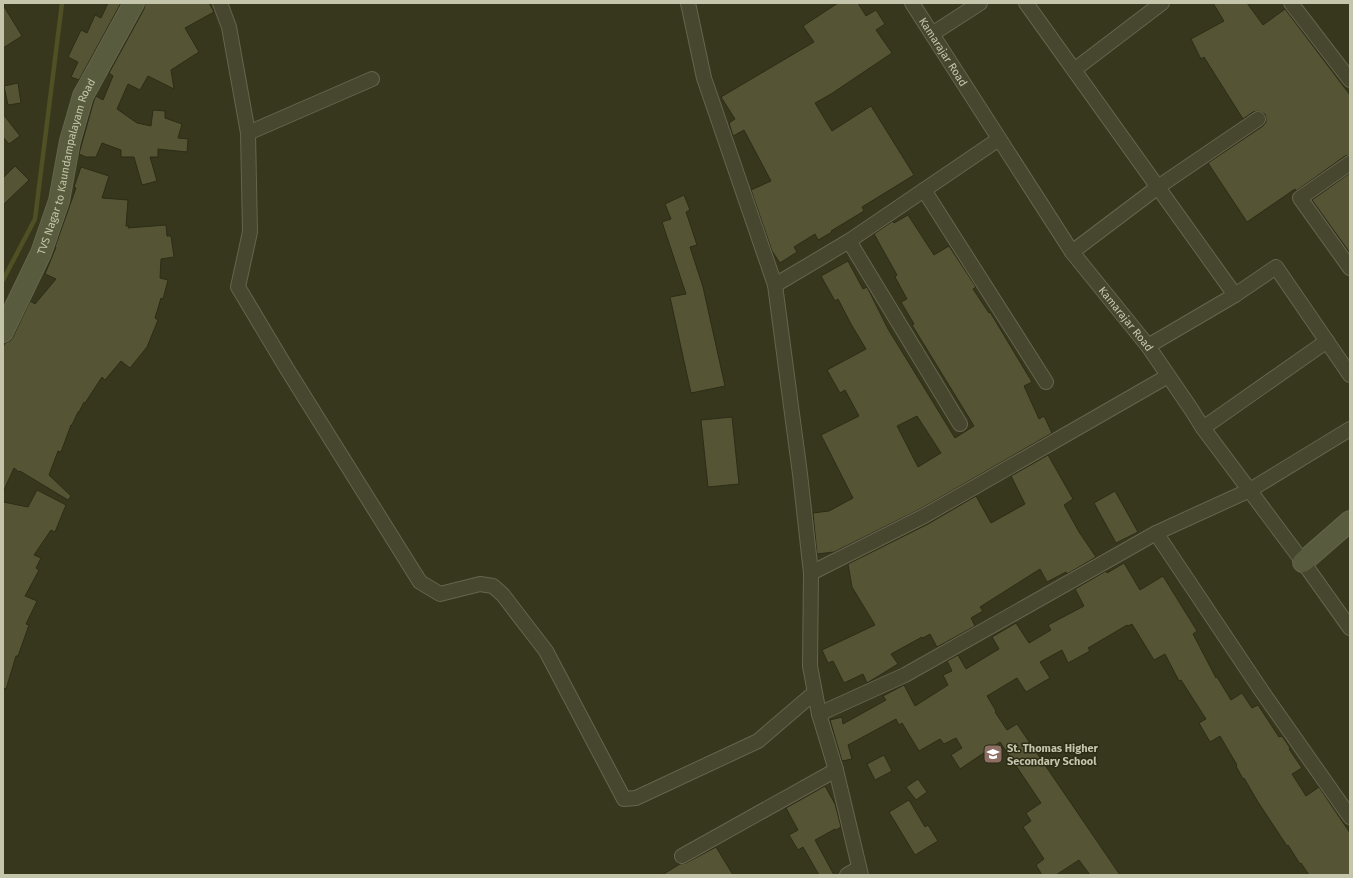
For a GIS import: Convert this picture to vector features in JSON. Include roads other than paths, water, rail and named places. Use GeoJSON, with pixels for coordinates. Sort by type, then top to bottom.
{"type":"FeatureCollection","features":[{"type":"Feature","properties":{"kind":"street","name":"TVS Nagar to Kaundampalayam Road"},"geometry":{"type":"LineString","coordinates":[[3,332],[41,253],[60,201],[70,141],[83,96],[134,3]]}},
{"type":"Feature","properties":{"kind":"street"},"geometry":{"type":"LineString","coordinates":[[220,3],[229,27],[248,133],[250,232],[238,287],[287,369],[420,582],[440,594],[480,584],[493,586],[503,595],[546,651],[624,799],[636,798],[758,741],[814,693]]}},
{"type":"Feature","properties":{"kind":"street"},"geometry":{"type":"LineString","coordinates":[[688,3],[704,78],[775,285],[800,474],[811,573],[810,666],[814,693],[836,770],[860,872],[847,875]]}},
{"type":"Feature","properties":{"kind":"street","name":"Kamarajar Road"},"geometry":{"type":"LineString","coordinates":[[912,3],[1072,252],[1148,346],[1203,428],[1303,562],[1350,628]]}},
{"type":"Feature","properties":{"kind":"street"},"geometry":{"type":"LineString","coordinates":[[932,34],[980,3]]}},
{"type":"Feature","properties":{"kind":"street"},"geometry":{"type":"LineString","coordinates":[[1026,3],[1235,295]]}},
{"type":"Feature","properties":{"kind":"street"},"geometry":{"type":"LineString","coordinates":[[1074,70],[1162,3]]}},
{"type":"Feature","properties":{"kind":"street"},"geometry":{"type":"LineString","coordinates":[[1291,3],[1350,80]]}},
{"type":"Feature","properties":{"kind":"street"},"geometry":{"type":"LineString","coordinates":[[248,133],[372,79]]}},
{"type":"Feature","properties":{"kind":"street"},"geometry":{"type":"LineString","coordinates":[[1072,252],[1158,187],[1258,119]]}},
{"type":"Feature","properties":{"kind":"street"},"geometry":{"type":"LineString","coordinates":[[775,285],[849,240],[999,139]]}},
{"type":"Feature","properties":{"kind":"street"},"geometry":{"type":"LineString","coordinates":[[1350,163],[1300,198],[1350,268]]}},
{"type":"Feature","properties":{"kind":"street"},"geometry":{"type":"LineString","coordinates":[[924,190],[1046,382]]}},
{"type":"Feature","properties":{"kind":"street"},"geometry":{"type":"LineString","coordinates":[[849,240],[960,424]]}},
{"type":"Feature","properties":{"kind":"street"},"geometry":{"type":"LineString","coordinates":[[1148,346],[1235,295],[1276,267],[1350,375]]}},
{"type":"Feature","properties":{"kind":"street"},"geometry":{"type":"LineString","coordinates":[[1203,428],[1327,341]]}},
{"type":"Feature","properties":{"kind":"street"},"geometry":{"type":"LineString","coordinates":[[811,573],[924,516],[1168,376]]}},
{"type":"Feature","properties":{"kind":"street"},"geometry":{"type":"LineString","coordinates":[[820,714],[905,675],[1156,533],[1250,490],[1350,429]]}},
{"type":"Feature","properties":{"kind":"street"},"geometry":{"type":"LineString","coordinates":[[1303,562],[1350,521]]}},
{"type":"Feature","properties":{"kind":"street"},"geometry":{"type":"LineString","coordinates":[[1156,533],[1261,690],[1350,817]]}},
{"type":"Feature","properties":{"kind":"street"},"geometry":{"type":"LineString","coordinates":[[682,856],[836,770]]}},
{"type":"Feature","properties":{"kind":"waterway"},"geometry":{"type":"LineString","coordinates":[[3,280],[35,219],[62,3]]}},
{"type":"Feature","properties":{"kind":"place","name":"St. Thomas Higher Secondary School"},"geometry":{"type":"Point","coordinates":[993,754]}}]}
